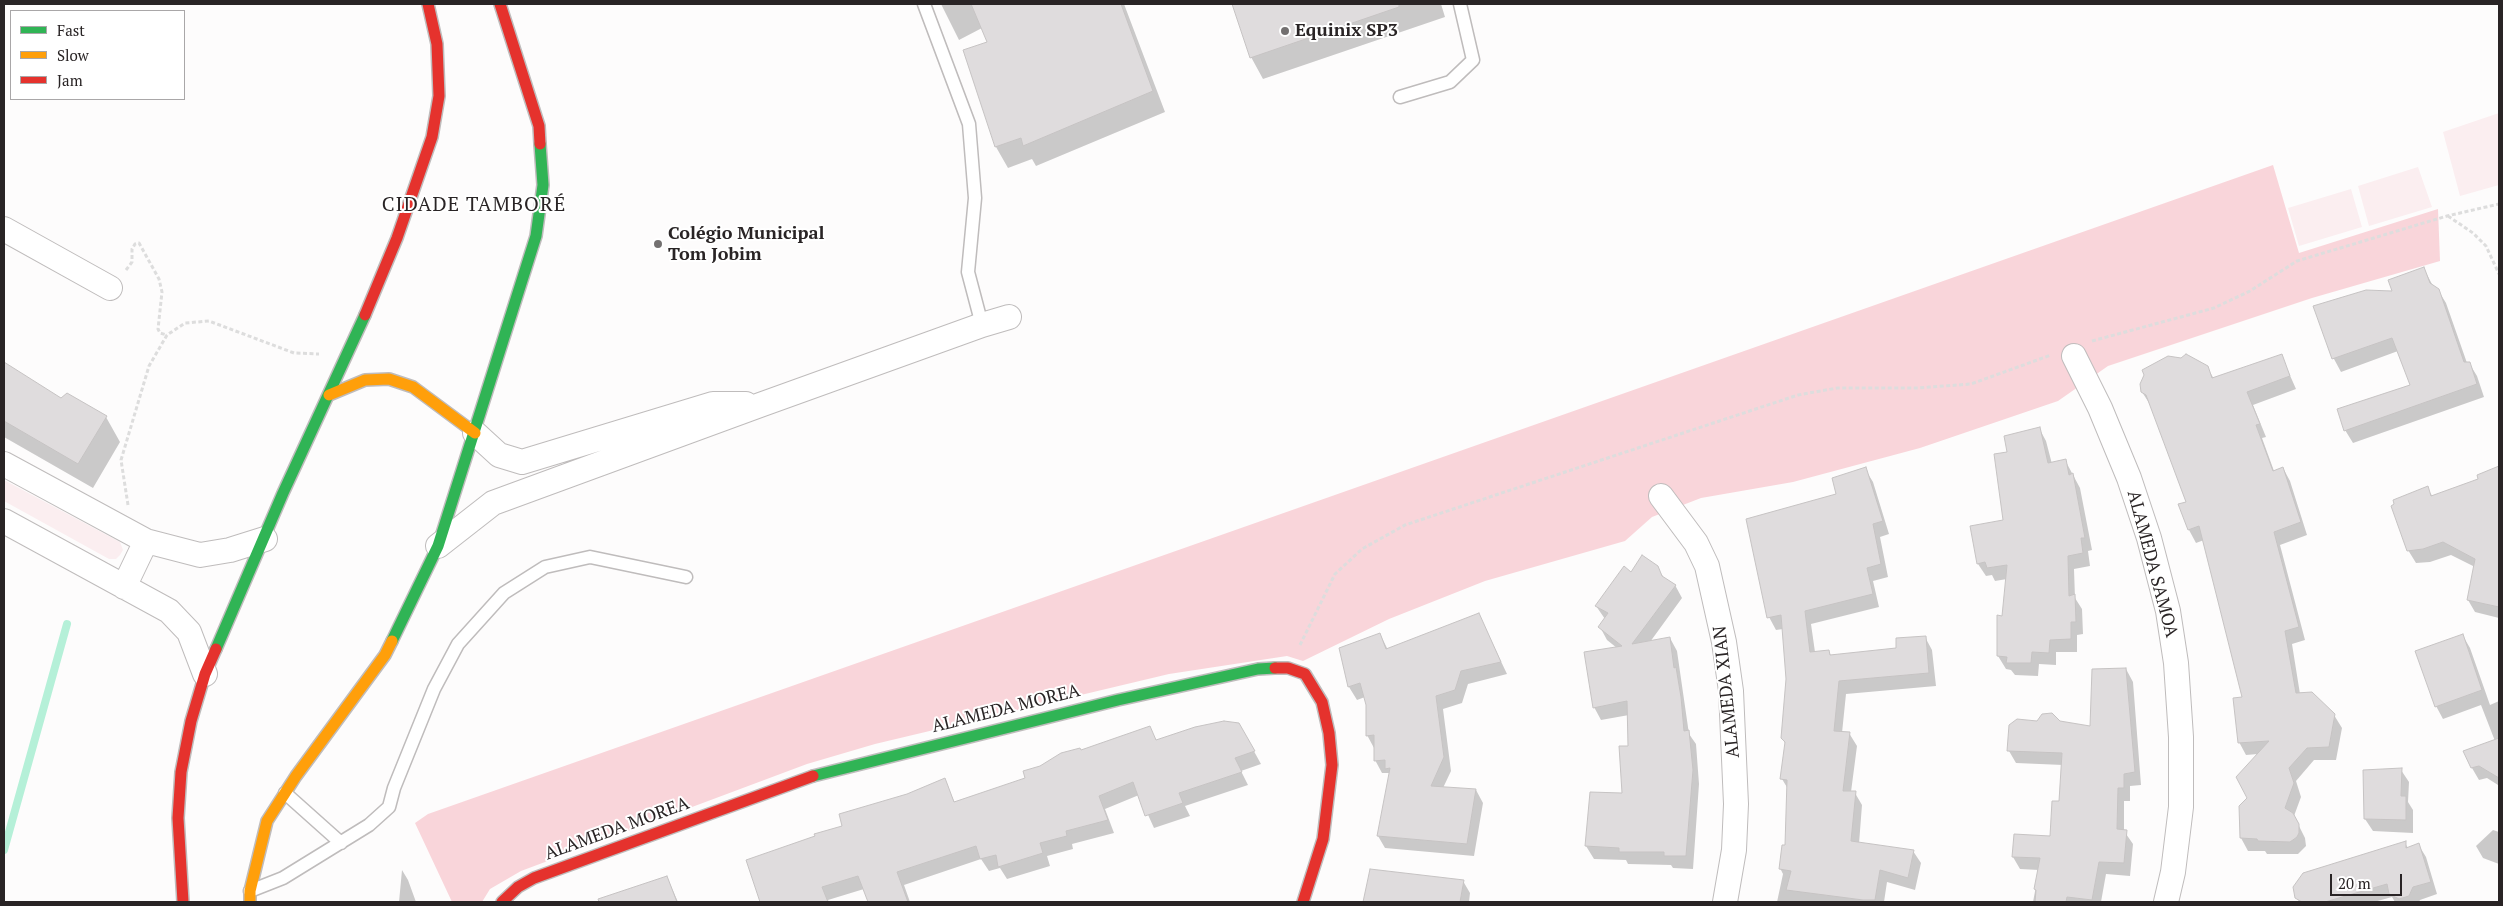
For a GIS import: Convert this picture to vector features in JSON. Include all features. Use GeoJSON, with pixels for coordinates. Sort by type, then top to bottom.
{"type":"FeatureCollection","features":[{"type":"Feature","properties":{"kind":"main road"},"geometry":{"type":"LineString","coordinates":[[183,902],[178,818],[182,772],[191,721],[205,674],[265,539],[283,493],[329,395],[397,238],[432,137],[439,96],[436,44],[428,4]]}},
{"type":"Feature","properties":{"kind":"main road"},"geometry":{"type":"LineString","coordinates":[[250,896],[267,821],[385,655],[438,546],[475,434],[536,236],[543,185],[540,126],[500,4]]}},
{"type":"Feature","properties":{"kind":"main road"},"geometry":{"type":"LineString","coordinates":[[329,395],[365,380],[389,380],[413,386],[475,434]]}},
{"type":"Feature","properties":{"kind":"main road"},"geometry":{"type":"LineString","coordinates":[[1288,668],[1305,674],[1322,702],[1329,733],[1332,765],[1323,839],[1303,902]]}},
{"type":"Feature","properties":{"kind":"main road","name":"ALAMEDA MOREA"},"geometry":{"type":"LineString","coordinates":[[502,902],[518,887],[534,878],[817,775],[1118,700],[1258,670],[1288,668]]}},
{"type":"Feature","properties":{"kind":"street"},"geometry":{"type":"LineString","coordinates":[[4,229],[110,288]]}},
{"type":"Feature","properties":{"kind":"street"},"geometry":{"type":"LineString","coordinates":[[438,546],[493,504],[760,405],[1009,317]]}},
{"type":"Feature","properties":{"kind":"street","name":"ALAMEDA SAMOA"},"geometry":{"type":"LineString","coordinates":[[2072,351],[2100,408],[2129,478],[2149,538],[2168,611],[2176,663],[2181,737],[2180,807],[2173,872],[2166,902]]}},
{"type":"Feature","properties":{"kind":"street"},"geometry":{"type":"LineString","coordinates":[[475,434],[499,455],[522,462],[714,404],[760,405]]}},
{"type":"Feature","properties":{"kind":"street"},"geometry":{"type":"LineString","coordinates":[[4,464],[136,536],[200,555],[230,550],[265,539]]}},
{"type":"Feature","properties":{"kind":"street","name":"ALAMEDA XIAN"},"geometry":{"type":"LineString","coordinates":[[1661,496],[1696,543],[1707,566],[1724,642],[1731,691],[1736,804],[1734,850],[1725,902]]}},
{"type":"Feature","properties":{"kind":"street"},"geometry":{"type":"LineString","coordinates":[[4,521],[169,611],[189,632],[205,674]]}},
{"type":"Feature","properties":{"kind":"street"},"geometry":{"type":"LineString","coordinates":[[124,588],[136,536]]}},
{"type":"Feature","properties":{"kind":"lane"},"geometry":{"type":"LineString","coordinates":[[924,4],[969,124],[975,198],[968,272],[982,325]]}},
{"type":"Feature","properties":{"kind":"lane"},"geometry":{"type":"LineString","coordinates":[[1400,97],[1450,82],[1473,60],[1460,4]]}},
{"type":"Feature","properties":{"kind":"lane"},"geometry":{"type":"LineString","coordinates":[[250,896],[341,843],[369,825],[389,807],[394,788],[434,690],[458,644],[504,593],[546,567],[590,557],[686,577]]}},
{"type":"Feature","properties":{"kind":"lane"},"geometry":{"type":"LineString","coordinates":[[285,794],[341,843]]}},
{"type":"Feature","properties":{"kind":"path"},"geometry":{"type":"LineString","coordinates":[[1288,668],[1335,574],[1362,549],[1404,525],[1798,395],[1837,388],[1918,388],[1971,384],[2214,308],[2250,291],[2297,261],[2447,216],[2499,204]]}},
{"type":"Feature","properties":{"kind":"path"},"geometry":{"type":"LineString","coordinates":[[2447,216],[2473,233],[2486,246],[2499,274]]}},
{"type":"Feature","properties":{"kind":"path"},"geometry":{"type":"LineString","coordinates":[[110,288],[132,262],[132,249],[135,244],[139,243],[159,279],[162,292],[158,329],[160,333],[167,335]]}},
{"type":"Feature","properties":{"kind":"path"},"geometry":{"type":"LineString","coordinates":[[136,536],[121,460],[149,366],[167,335],[185,323],[209,321],[294,353],[346,356]]}},
{"type":"Feature","properties":{"kind":"shaded area"},"geometry":{"type":"Polygon","coordinates":[[[2499,113],[2499,185],[2460,196],[2443,132],[2499,113]]]}},
{"type":"Feature","properties":{"kind":"shaded area"},"geometry":{"type":"Polygon","coordinates":[[[2273,165],[2299,253],[2438,209],[2440,261],[2312,298],[2108,366],[2058,401],[1920,448],[1793,482],[1701,498],[1652,517],[1625,541],[1485,581],[1389,619],[1303,661],[1287,656],[1169,674],[875,744],[807,764],[521,871],[490,889],[482,902],[452,902],[415,823],[428,814],[2273,165]]]}},
{"type":"Feature","properties":{"kind":"shaded area"},"geometry":{"type":"Polygon","coordinates":[[[2418,167],[2432,207],[2369,226],[2358,186],[2418,167]]]}},
{"type":"Feature","properties":{"kind":"shaded area"},"geometry":{"type":"Polygon","coordinates":[[[2351,189],[2362,227],[2299,246],[2288,208],[2351,189]]]}},
{"type":"Feature","properties":{"kind":"shaded area"},"geometry":{"type":"Polygon","coordinates":[[[4,480],[120,542],[123,550],[120,555],[116,559],[109,559],[4,501],[4,480]]]}},
{"type":"Feature","properties":{"kind":"building"},"geometry":{"type":"Polygon","coordinates":[[[971,4],[1121,4],[1153,91],[1023,146],[1021,138],[995,147],[963,50],[987,42],[971,4]]]}},
{"type":"Feature","properties":{"kind":"building","name":"Equinix SP3"},"geometry":{"type":"Polygon","coordinates":[[[1232,4],[1399,4],[1399,7],[1250,58],[1232,4]]]}},
{"type":"Feature","properties":{"kind":"building"},"geometry":{"type":"Polygon","coordinates":[[[2424,267],[2430,283],[2439,289],[2464,362],[2470,362],[2477,384],[2344,431],[2337,409],[2410,385],[2392,338],[2332,359],[2313,306],[2366,290],[2392,291],[2388,280],[2424,267]]]}},
{"type":"Feature","properties":{"kind":"building"},"geometry":{"type":"Polygon","coordinates":[[[2186,354],[2208,366],[2212,378],[2282,354],[2290,376],[2247,392],[2260,424],[2256,425],[2273,471],[2283,467],[2301,522],[2274,532],[2299,627],[2285,631],[2296,693],[2312,692],[2335,714],[2329,747],[2307,748],[2289,768],[2294,783],[2285,808],[2293,813],[2299,824],[2297,837],[2290,842],[2258,841],[2257,839],[2240,838],[2239,806],[2247,798],[2236,777],[2269,741],[2238,743],[2233,698],[2242,697],[2199,526],[2188,530],[2178,504],[2186,502],[2146,395],[2141,392],[2140,384],[2144,375],[2142,370],[2168,356],[2181,358],[2186,354]]]}},
{"type":"Feature","properties":{"kind":"building"},"geometry":{"type":"Polygon","coordinates":[[[4,362],[61,398],[67,393],[107,416],[78,464],[4,421],[4,362]]]}},
{"type":"Feature","properties":{"kind":"building"},"geometry":{"type":"Polygon","coordinates":[[[2040,427],[2048,463],[2066,459],[2069,475],[2073,473],[2085,538],[2081,538],[2083,553],[2068,556],[2069,596],[2075,594],[2076,622],[2071,622],[2071,639],[2050,640],[2049,653],[2032,652],[2031,663],[2006,663],[2007,657],[1997,656],[1997,615],[2002,616],[2007,565],[1987,568],[1985,562],[1977,564],[1970,526],[2003,520],[1994,454],[2007,452],[2004,436],[2040,427]]]}},
{"type":"Feature","properties":{"kind":"building"},"geometry":{"type":"Polygon","coordinates":[[[2499,466],[2499,607],[2467,600],[2475,559],[2443,542],[2423,549],[2407,551],[2391,506],[2394,504],[2393,500],[2428,486],[2431,496],[2478,479],[2477,475],[2499,466]]]}},
{"type":"Feature","properties":{"kind":"building"},"geometry":{"type":"Polygon","coordinates":[[[1866,467],[1883,521],[1873,524],[1881,564],[1867,568],[1873,594],[1805,611],[1810,652],[1829,650],[1830,655],[1896,648],[1896,638],[1926,636],[1929,673],[1839,681],[1834,731],[1850,732],[1843,791],[1856,791],[1851,841],[1914,850],[1908,878],[1880,870],[1875,900],[1786,890],[1791,871],[1779,869],[1782,845],[1785,845],[1787,780],[1780,779],[1785,742],[1781,738],[1786,679],[1781,615],[1767,618],[1746,519],[1836,494],[1832,478],[1866,467]]]}},
{"type":"Feature","properties":{"kind":"building"},"geometry":{"type":"Polygon","coordinates":[[[1642,555],[1658,566],[1662,576],[1676,585],[1632,644],[1670,637],[1674,668],[1676,667],[1681,697],[1684,731],[1689,730],[1693,770],[1686,856],[1664,856],[1664,852],[1619,852],[1619,848],[1585,846],[1590,792],[1622,793],[1619,746],[1628,746],[1627,701],[1593,708],[1584,652],[1622,646],[1598,627],[1608,613],[1595,606],[1624,566],[1631,572],[1642,555]]]}},
{"type":"Feature","properties":{"kind":"building"},"geometry":{"type":"Polygon","coordinates":[[[1479,613],[1501,662],[1461,671],[1455,690],[1436,696],[1444,757],[1431,786],[1476,789],[1467,844],[1377,836],[1390,768],[1385,769],[1385,760],[1374,761],[1374,735],[1366,736],[1366,705],[1360,683],[1348,687],[1339,648],[1380,633],[1386,649],[1479,613]]]}},
{"type":"Feature","properties":{"kind":"building"},"geometry":{"type":"Polygon","coordinates":[[[2463,634],[2482,690],[2435,707],[2415,651],[2463,634]]]}},
{"type":"Feature","properties":{"kind":"building"},"geometry":{"type":"Polygon","coordinates":[[[2126,668],[2135,772],[2124,774],[2124,788],[2118,788],[2117,829],[2127,830],[2124,863],[2099,862],[2092,900],[2067,897],[2066,902],[2035,902],[2036,890],[2034,889],[2040,858],[2012,857],[2014,834],[2050,836],[2052,801],[2059,801],[2062,753],[2007,751],[2009,725],[2017,719],[2037,721],[2042,714],[2052,713],[2060,721],[2090,726],[2092,669],[2126,668]]]}},
{"type":"Feature","properties":{"kind":"building"},"geometry":{"type":"Polygon","coordinates":[[[1224,721],[1239,723],[1255,751],[1235,758],[1242,772],[1179,793],[1183,803],[1145,816],[1133,782],[1099,796],[1108,820],[1066,831],[1067,836],[1040,843],[1043,853],[998,867],[996,855],[980,859],[976,846],[897,872],[908,902],[868,902],[858,876],[822,887],[828,902],[760,902],[746,860],[815,836],[814,834],[842,826],[839,814],[907,794],[945,778],[954,802],[1025,778],[1023,771],[1040,766],[1061,753],[1080,748],[1081,750],[1150,726],[1156,740],[1195,727],[1224,721]]]}},
{"type":"Feature","properties":{"kind":"building"},"geometry":{"type":"Polygon","coordinates":[[[2499,738],[2499,778],[2479,766],[2471,768],[2463,751],[2499,738]]]}},
{"type":"Feature","properties":{"kind":"building"},"geometry":{"type":"Polygon","coordinates":[[[2402,768],[2401,796],[2406,796],[2406,820],[2364,819],[2363,770],[2402,768]]]}},
{"type":"Feature","properties":{"kind":"building"},"geometry":{"type":"Polygon","coordinates":[[[2406,841],[2406,848],[2419,843],[2431,882],[2413,887],[2409,896],[2399,899],[2389,894],[2387,884],[2325,902],[2302,902],[2295,898],[2293,887],[2303,873],[2406,841]]]}},
{"type":"Feature","properties":{"kind":"building"},"geometry":{"type":"Polygon","coordinates":[[[1370,869],[1464,880],[1460,902],[1363,902],[1370,869]]]}},
{"type":"Feature","properties":{"kind":"building"},"geometry":{"type":"Polygon","coordinates":[[[667,876],[677,902],[599,902],[598,899],[667,876]]]}},
{"type":"Feature","properties":{"kind":"waterway"},"geometry":{"type":"LineString","coordinates":[[4,850],[67,624]]}},
{"type":"Feature","properties":{"kind":"traffic: fast"},"geometry":{"type":"LineString","coordinates":[[392,641],[438,546],[536,236],[543,185],[540,144]]}},
{"type":"Feature","properties":{"kind":"traffic: fast"},"geometry":{"type":"LineString","coordinates":[[216,649],[283,493],[365,315]]}},
{"type":"Feature","properties":{"kind":"traffic: fast"},"geometry":{"type":"LineString","coordinates":[[813,776],[1118,700],[1258,669],[1275,668]]}},
{"type":"Feature","properties":{"kind":"traffic: slow"},"geometry":{"type":"LineString","coordinates":[[329,395],[365,380],[389,379],[413,387],[475,433]]}},
{"type":"Feature","properties":{"kind":"traffic: slow"},"geometry":{"type":"LineString","coordinates":[[250,902],[250,891],[267,821],[296,776],[385,655],[392,641]]}},
{"type":"Feature","properties":{"kind":"traffic: jam"},"geometry":{"type":"LineString","coordinates":[[365,315],[397,238],[432,137],[439,96],[437,44],[428,4]]}},
{"type":"Feature","properties":{"kind":"traffic: jam"},"geometry":{"type":"LineString","coordinates":[[500,4],[539,126],[540,144]]}},
{"type":"Feature","properties":{"kind":"traffic: jam"},"geometry":{"type":"LineString","coordinates":[[183,902],[178,818],[181,772],[191,721],[205,674],[216,649]]}},
{"type":"Feature","properties":{"kind":"traffic: jam"},"geometry":{"type":"LineString","coordinates":[[1275,668],[1288,668],[1305,674],[1322,702],[1329,733],[1332,765],[1323,839],[1303,902]]}},
{"type":"Feature","properties":{"kind":"traffic: jam"},"geometry":{"type":"LineString","coordinates":[[502,902],[518,887],[534,878],[813,776]]}},
{"type":"Feature","properties":{"kind":"place","name":"Equinix SP3"},"geometry":{"type":"Point","coordinates":[1285,31]}},
{"type":"Feature","properties":{"kind":"place","name":"Colégio Municipal Tom Jobim"},"geometry":{"type":"Point","coordinates":[658,244]}},
{"type":"Feature","properties":{"kind":"district","name":"CIDADE TAMBORÉ"},"geometry":{"type":"Point","coordinates":[474,205]}}]}
